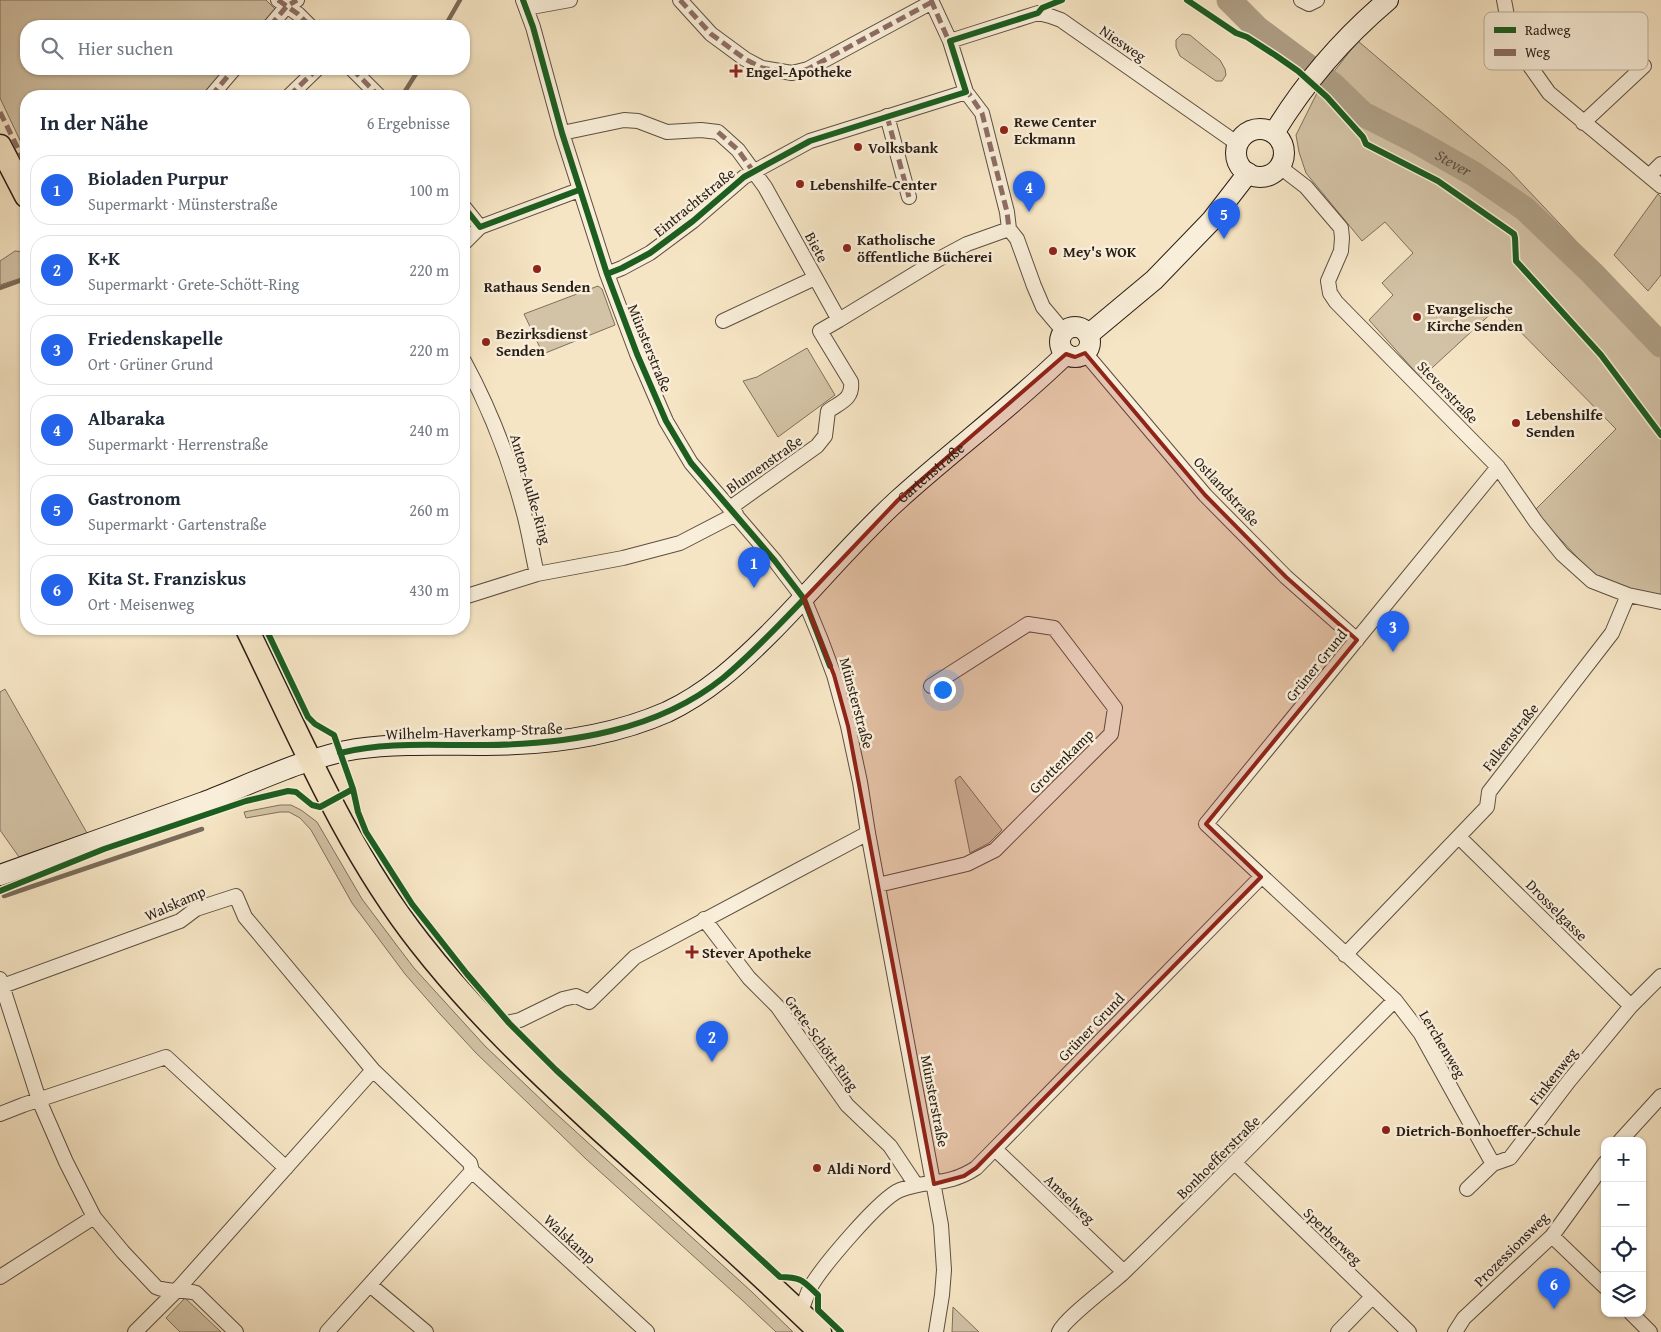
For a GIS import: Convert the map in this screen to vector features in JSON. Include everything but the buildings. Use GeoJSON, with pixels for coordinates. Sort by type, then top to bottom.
{"type":"FeatureCollection","features":[{"type":"Feature","properties":{"kind":"main road"},"geometry":{"type":"LineString","coordinates":[[0,146],[20,184]]}},
{"type":"Feature","properties":{"kind":"main road"},"geometry":{"type":"LineString","coordinates":[[250,635],[354,844],[387,898],[420,943],[454,984],[493,1026],[558,1090],[820,1332]]}},
{"type":"Feature","properties":{"kind":"street"},"geometry":{"type":"LineString","coordinates":[[524,4],[570,0]]}},
{"type":"Feature","properties":{"kind":"street"},"geometry":{"type":"LineString","coordinates":[[680,0],[711,34],[732,50],[762,68],[792,73],[808,69],[931,1],[950,41],[966,92],[982,113],[1007,212],[1009,229],[1017,239],[1034,286],[1044,307],[1064,332],[1060,341],[1062,350],[1080,347]]}},
{"type":"Feature","properties":{"kind":"street"},"geometry":{"type":"LineString","coordinates":[[1301,0],[1309,4],[1317,0]]}},
{"type":"Feature","properties":{"kind":"street"},"geometry":{"type":"LineString","coordinates":[[1274,133],[1302,89],[1325,61],[1361,23],[1388,0]]}},
{"type":"Feature","properties":{"kind":"street"},"geometry":{"type":"LineString","coordinates":[[274,20],[288,2],[304,20]]}},
{"type":"Feature","properties":{"kind":"street","name":"Münsterstraße"},"geometry":{"type":"LineString","coordinates":[[524,4],[562,133],[607,274],[637,354],[666,421],[692,463],[775,561],[804,599],[834,675],[860,782],[941,1224],[944,1270],[936,1332]]}},
{"type":"Feature","properties":{"kind":"street","name":"Niesweg"},"geometry":{"type":"LineString","coordinates":[[950,41],[1038,13],[1050,16],[1061,20],[1238,144]]}},
{"type":"Feature","properties":{"kind":"street"},"geometry":{"type":"LineString","coordinates":[[1532,70],[1548,93],[1650,175],[1661,186]]}},
{"type":"Feature","properties":{"kind":"street"},"geometry":{"type":"LineString","coordinates":[[1583,123],[1640,70]]}},
{"type":"Feature","properties":{"kind":"street"},"geometry":{"type":"LineString","coordinates":[[216,90],[229,75]]}},
{"type":"Feature","properties":{"kind":"street"},"geometry":{"type":"LineString","coordinates":[[295,90],[311,75]]}},
{"type":"Feature","properties":{"kind":"street"},"geometry":{"type":"LineString","coordinates":[[358,75],[373,90]]}},
{"type":"Feature","properties":{"kind":"street","name":"Eintrachtstraße"},"geometry":{"type":"LineString","coordinates":[[607,274],[650,253],[693,222],[741,179],[810,141],[966,92]]}},
{"type":"Feature","properties":{"kind":"street"},"geometry":{"type":"LineString","coordinates":[[887,116],[909,197]]}},
{"type":"Feature","properties":{"kind":"street","name":"Biete"},"geometry":{"type":"LineString","coordinates":[[562,133],[624,120],[638,121],[667,132],[701,130],[718,132],[738,150],[765,187],[815,278],[723,321]]}},
{"type":"Feature","properties":{"kind":"street"},"geometry":{"type":"LineString","coordinates":[[1251,130],[1267,130],[1274,133],[1281,140],[1284,149],[1284,158],[1280,166],[1273,173],[1265,176],[1256,176],[1248,173],[1237,160],[1238,144],[1245,134],[1251,130]]}},
{"type":"Feature","properties":{"kind":"street"},"geometry":{"type":"LineString","coordinates":[[1650,175],[1661,164]]}},
{"type":"Feature","properties":{"kind":"street","name":"Steverstraße"},"geometry":{"type":"LineString","coordinates":[[1280,166],[1306,187],[1341,228],[1341,251],[1328,281],[1330,294],[1498,467],[1536,522],[1562,554],[1592,581],[1628,595],[1661,602]]}},
{"type":"Feature","properties":{"kind":"street","name":"Gartenstraße"},"geometry":{"type":"LineString","coordinates":[[804,599],[898,500],[1080,347],[1154,280],[1211,221],[1248,173]]}},
{"type":"Feature","properties":{"kind":"street"},"geometry":{"type":"LineString","coordinates":[[470,237],[480,227],[580,190]]}},
{"type":"Feature","properties":{"kind":"street"},"geometry":{"type":"LineString","coordinates":[[470,214],[480,227]]}},
{"type":"Feature","properties":{"kind":"street"},"geometry":{"type":"LineString","coordinates":[[815,278],[839,320],[967,244],[1009,229]]}},
{"type":"Feature","properties":{"kind":"street","name":"Blumenstraße"},"geometry":{"type":"LineString","coordinates":[[733,511],[817,446],[825,436],[828,411],[849,397],[852,390],[851,382],[820,331],[839,320]]}},
{"type":"Feature","properties":{"kind":"street","name":"Ostlandstraße"},"geometry":{"type":"LineString","coordinates":[[1080,347],[1206,495],[1286,577],[1357,640]]}},
{"type":"Feature","properties":{"kind":"street","name":"Anton-Aulke-Ring"},"geometry":{"type":"LineString","coordinates":[[470,372],[483,396],[503,444],[524,512],[537,574]]}},
{"type":"Feature","properties":{"kind":"street","name":"Grüner Grund"},"geometry":{"type":"LineString","coordinates":[[1346,955],[1206,824],[1498,467]]}},
{"type":"Feature","properties":{"kind":"street"},"geometry":{"type":"LineString","coordinates":[[470,595],[537,574],[623,558],[680,543],[733,511]]}},
{"type":"Feature","properties":{"kind":"street","name":"Falkenstraße"},"geometry":{"type":"LineString","coordinates":[[1346,955],[1487,807],[1489,792],[1612,633],[1628,595]]}},
{"type":"Feature","properties":{"kind":"street","name":"Wilhelm-Haverkamp-Straße"},"geometry":{"type":"LineString","coordinates":[[0,875],[312,761],[354,749],[435,744],[487,745],[543,742],[576,739],[628,726],[682,704],[723,678],[804,599]]}},
{"type":"Feature","properties":{"kind":"street","name":"Grottenkamp"},"geometry":{"type":"LineString","coordinates":[[878,885],[968,864],[995,850],[1111,734],[1115,708],[1054,628],[1028,624],[931,686]]}},
{"type":"Feature","properties":{"kind":"street"},"geometry":{"type":"LineString","coordinates":[[493,1026],[520,1020],[563,999],[576,996],[590,1002],[635,957],[868,832]]}},
{"type":"Feature","properties":{"kind":"street","name":"Drosselgasse"},"geometry":{"type":"LineString","coordinates":[[1459,836],[1631,1006]]}},
{"type":"Feature","properties":{"kind":"street","name":"Grüner Grund"},"geometry":{"type":"LineString","coordinates":[[934,1184],[964,1176],[976,1168],[1261,877]]}},
{"type":"Feature","properties":{"kind":"street","name":"Walskamp"},"geometry":{"type":"LineString","coordinates":[[236,1332],[196,1293],[163,1290],[156,1286],[123,1252],[94,1216],[66,1162],[39,1100],[1,983],[180,921],[196,909],[236,896],[245,917],[373,1070],[470,1163],[472,1171],[647,1332]]}},
{"type":"Feature","properties":{"kind":"street","name":"Grete-Schött-Ring"},"geometry":{"type":"LineString","coordinates":[[704,919],[749,978],[777,1006],[847,1105],[890,1146],[916,1185]]}},
{"type":"Feature","properties":{"kind":"street","name":"Lerchenweg"},"geometry":{"type":"LineString","coordinates":[[1346,955],[1395,1000],[1421,1034],[1493,1164]]}},
{"type":"Feature","properties":{"kind":"street","name":"Finkenweg"},"geometry":{"type":"LineString","coordinates":[[1467,1189],[1493,1164],[1510,1158],[1569,1081],[1631,1006],[1661,976]]}},
{"type":"Feature","properties":{"kind":"street","name":"Bonhoefferstraße"},"geometry":{"type":"LineString","coordinates":[[1059,1332],[1068,1321],[1124,1272],[1235,1163],[1395,1000]]}},
{"type":"Feature","properties":{"kind":"street"},"geometry":{"type":"LineString","coordinates":[[0,1114],[166,1057],[286,1168]]}},
{"type":"Feature","properties":{"kind":"street"},"geometry":{"type":"LineString","coordinates":[[141,1330],[373,1070]]}},
{"type":"Feature","properties":{"kind":"street"},"geometry":{"type":"LineString","coordinates":[[1624,1137],[1661,1096]]}},
{"type":"Feature","properties":{"kind":"street","name":"Amselweg"},"geometry":{"type":"LineString","coordinates":[[994,1149],[1124,1272]]}},
{"type":"Feature","properties":{"kind":"street","name":"Sperberweg"},"geometry":{"type":"LineString","coordinates":[[1235,1163],[1409,1332]]}},
{"type":"Feature","properties":{"kind":"street","name":"Prozessionsweg"},"geometry":{"type":"LineString","coordinates":[[1455,1332],[1464,1318],[1552,1236],[1601,1169]]}},
{"type":"Feature","properties":{"kind":"street"},"geometry":{"type":"LineString","coordinates":[[328,1332],[472,1171]]}},
{"type":"Feature","properties":{"kind":"street"},"geometry":{"type":"LineString","coordinates":[[800,1313],[811,1288],[827,1265],[879,1205],[898,1191],[916,1185],[934,1184]]}},
{"type":"Feature","properties":{"kind":"street"},"geometry":{"type":"LineString","coordinates":[[0,1277],[94,1216]]}},
{"type":"Feature","properties":{"kind":"street"},"geometry":{"type":"LineString","coordinates":[[1552,1236],[1601,1283]]}},
{"type":"Feature","properties":{"kind":"street"},"geometry":{"type":"LineString","coordinates":[[370,1285],[426,1332]]}},
{"type":"Feature","properties":{"kind":"street"},"geometry":{"type":"LineString","coordinates":[[1338,1332],[1372,1298]]}},
{"type":"Feature","properties":{"kind":"street"},"geometry":{"type":"LineString","coordinates":[[1635,1317],[1650,1332]]}},
{"type":"Feature","properties":{"kind":"highlighted area"},"geometry":{"type":"Polygon","coordinates":[[[1085,353],[1205,495],[1286,577],[1357,640],[1206,824],[1261,877],[976,1168],[964,1176],[934,1184],[848,726],[834,675],[804,599],[898,500],[1066,354],[1075,357],[1085,353]]]}},
{"type":"Feature","properties":{"kind":"shaded area"},"geometry":{"type":"Polygon","coordinates":[[[0,0],[266,0],[276,10],[267,20],[20,20],[20,75],[222,75],[208,90],[20,90],[20,140],[0,98],[0,0]]]}},
{"type":"Feature","properties":{"kind":"shaded area"},"geometry":{"type":"Polygon","coordinates":[[[1182,34],[1190,35],[1220,60],[1226,75],[1222,81],[1216,81],[1180,56],[1176,47],[1176,40],[1182,34]]]}},
{"type":"Feature","properties":{"kind":"shaded area"},"geometry":{"type":"Polygon","coordinates":[[[1358,41],[1509,170],[1661,331],[1661,597],[1634,590],[1592,573],[1534,511],[1616,429],[1497,308],[1421,378],[1369,320],[1393,295],[1382,283],[1413,253],[1385,222],[1362,241],[1306,173],[1296,135],[1317,93],[1358,41]]]}},
{"type":"Feature","properties":{"kind":"shaded area"},"geometry":{"type":"Polygon","coordinates":[[[1658,194],[1661,197],[1661,275],[1648,291],[1614,255],[1658,194]]]}},
{"type":"Feature","properties":{"kind":"shaded area"},"geometry":{"type":"Polygon","coordinates":[[[15,251],[20,251],[20,278],[0,285],[0,261],[15,251]]]}},
{"type":"Feature","properties":{"kind":"shaded area"},"geometry":{"type":"Polygon","coordinates":[[[598,286],[602,289],[615,325],[543,354],[524,314],[598,286]]]}},
{"type":"Feature","properties":{"kind":"shaded area"},"geometry":{"type":"Polygon","coordinates":[[[807,348],[835,395],[778,437],[743,381],[757,377],[807,348]]]}},
{"type":"Feature","properties":{"kind":"shaded area"},"geometry":{"type":"Polygon","coordinates":[[[5,689],[87,833],[19,857],[0,830],[0,692],[5,689]]]}},
{"type":"Feature","properties":{"kind":"shaded area"},"geometry":{"type":"Polygon","coordinates":[[[960,776],[1002,830],[989,843],[970,853],[955,780],[960,776]]]}},
{"type":"Feature","properties":{"kind":"shaded area"},"geometry":{"type":"Polygon","coordinates":[[[280,805],[291,805],[317,822],[362,899],[398,947],[414,968],[485,1046],[793,1332],[776,1332],[586,1159],[476,1053],[405,974],[352,903],[311,830],[300,818],[289,812],[280,812],[246,818],[244,812],[280,805]]]}},
{"type":"Feature","properties":{"kind":"shaded area"},"geometry":{"type":"Polygon","coordinates":[[[185,1298],[221,1332],[180,1332],[166,1318],[185,1298]]]}},
{"type":"Feature","properties":{"kind":"shaded area"},"geometry":{"type":"Polygon","coordinates":[[[953,1307],[979,1332],[952,1332],[953,1307]]]}},
{"type":"Feature","properties":{"kind":"waterway"},"geometry":{"type":"LineString","coordinates":[[448,20],[460,0]]}},
{"type":"Feature","properties":{"kind":"waterway","name":"Stever"},"geometry":{"type":"LineString","coordinates":[[1229,0],[1258,29],[1333,85],[1363,114],[1474,174],[1525,209],[1592,273],[1661,345]]}},
{"type":"Feature","properties":{"kind":"waterway"},"geometry":{"type":"LineString","coordinates":[[406,90],[415,75]]}},
{"type":"Feature","properties":{"kind":"waterway"},"geometry":{"type":"LineString","coordinates":[[0,288],[20,281]]}},
{"type":"Feature","properties":{"kind":"waterway"},"geometry":{"type":"LineString","coordinates":[[4,896],[202,829]]}},
{"type":"Feature","properties":{"kind":"marked path"},"geometry":{"type":"LineString","coordinates":[[278,0],[304,20]]}},
{"type":"Feature","properties":{"kind":"marked path"},"geometry":{"type":"LineString","coordinates":[[275,20],[287,6],[297,0]]}},
{"type":"Feature","properties":{"kind":"marked path"},"geometry":{"type":"LineString","coordinates":[[680,0],[711,34],[745,59],[762,68],[792,73],[808,69],[932,2]]}},
{"type":"Feature","properties":{"kind":"marked path"},"geometry":{"type":"LineString","coordinates":[[931,0],[951,46]]}},
{"type":"Feature","properties":{"kind":"marked path"},"geometry":{"type":"LineString","coordinates":[[216,90],[229,75]]}},
{"type":"Feature","properties":{"kind":"marked path"},"geometry":{"type":"LineString","coordinates":[[295,90],[311,75]]}},
{"type":"Feature","properties":{"kind":"marked path"},"geometry":{"type":"LineString","coordinates":[[358,75],[373,90]]}},
{"type":"Feature","properties":{"kind":"marked path"},"geometry":{"type":"LineString","coordinates":[[965,88],[982,113],[1007,212],[1009,229]]}},
{"type":"Feature","properties":{"kind":"marked path"},"geometry":{"type":"LineString","coordinates":[[0,112],[20,153]]}},
{"type":"Feature","properties":{"kind":"marked path"},"geometry":{"type":"LineString","coordinates":[[887,116],[909,197]]}},
{"type":"Feature","properties":{"kind":"marked path"},"geometry":{"type":"LineString","coordinates":[[718,132],[738,150],[753,171],[758,168]]}},
{"type":"Feature","properties":{"kind":"cycle path"},"geometry":{"type":"LineString","coordinates":[[523,0],[533,27],[562,133],[607,274],[637,354],[666,421],[691,463],[775,561],[804,599],[830,666]]}},
{"type":"Feature","properties":{"kind":"cycle path"},"geometry":{"type":"LineString","coordinates":[[607,274],[650,253],[693,221],[744,177],[810,141],[966,92],[950,41],[1038,13],[1042,8],[1062,0]]}},
{"type":"Feature","properties":{"kind":"cycle path"},"geometry":{"type":"LineString","coordinates":[[1187,0],[1298,71],[1327,97],[1363,137],[1366,144],[1438,181],[1514,234],[1516,261],[1601,355],[1661,435]]}},
{"type":"Feature","properties":{"kind":"cycle path"},"geometry":{"type":"LineString","coordinates":[[470,214],[480,227],[579,190]]}},
{"type":"Feature","properties":{"kind":"cycle path"},"geometry":{"type":"LineString","coordinates":[[340,753],[395,745],[487,745],[549,742],[611,731],[641,722],[670,711],[697,696],[723,678],[755,650],[804,599]]}},
{"type":"Feature","properties":{"kind":"cycle path"},"geometry":{"type":"LineString","coordinates":[[269,635],[308,717],[315,724],[334,735],[366,832],[412,904],[467,974],[509,1023],[556,1070],[780,1277],[798,1279],[809,1286],[818,1295],[818,1310],[841,1332]]}},
{"type":"Feature","properties":{"kind":"cycle path"},"geometry":{"type":"LineString","coordinates":[[0,891],[104,849],[246,801],[288,791],[296,792],[312,805],[320,807],[353,789]]}},
{"type":"Feature","properties":{"kind":"place","name":"Engel-Apotheke"},"geometry":{"type":"Point","coordinates":[736,71]}},
{"type":"Feature","properties":{"kind":"place","name":"Rewe Center Eckmann"},"geometry":{"type":"Point","coordinates":[1004,130]}},
{"type":"Feature","properties":{"kind":"place","name":"Volksbank"},"geometry":{"type":"Point","coordinates":[858,147]}},
{"type":"Feature","properties":{"kind":"place","name":"Lebenshilfe-Center"},"geometry":{"type":"Point","coordinates":[800,184]}},
{"type":"Feature","properties":{"kind":"place","name":"Albaraka"},"geometry":{"type":"Point","coordinates":[1029,212]}},
{"type":"Feature","properties":{"kind":"place","name":"Gastronom"},"geometry":{"type":"Point","coordinates":[1224,239]}},
{"type":"Feature","properties":{"kind":"place","name":"Katholische öffentliche Bücherei"},"geometry":{"type":"Point","coordinates":[847,248]}},
{"type":"Feature","properties":{"kind":"place","name":"Mey's WOK"},"geometry":{"type":"Point","coordinates":[1053,251]}},
{"type":"Feature","properties":{"kind":"place","name":"Rathaus Senden"},"geometry":{"type":"Point","coordinates":[537,269]}},
{"type":"Feature","properties":{"kind":"place","name":"Evangelische Kirche Senden"},"geometry":{"type":"Point","coordinates":[1417,317]}},
{"type":"Feature","properties":{"kind":"place","name":"Bezirksdienst Senden"},"geometry":{"type":"Point","coordinates":[486,342]}},
{"type":"Feature","properties":{"kind":"place","name":"Lebenshilfe Senden"},"geometry":{"type":"Point","coordinates":[1516,423]}},
{"type":"Feature","properties":{"kind":"place","name":"Bioladen Purpur"},"geometry":{"type":"Point","coordinates":[754,588]}},
{"type":"Feature","properties":{"kind":"place","name":"Friedenskapelle"},"geometry":{"type":"Point","coordinates":[1393,652]}},
{"type":"Feature","properties":{"kind":"place","name":"Stever Apotheke"},"geometry":{"type":"Point","coordinates":[692,952]}},
{"type":"Feature","properties":{"kind":"place","name":"K+K"},"geometry":{"type":"Point","coordinates":[712,1062]}},
{"type":"Feature","properties":{"kind":"place","name":"Dietrich-Bonhoeffer-Schule"},"geometry":{"type":"Point","coordinates":[1386,1130]}},
{"type":"Feature","properties":{"kind":"place","name":"Aldi Nord"},"geometry":{"type":"Point","coordinates":[817,1168]}},
{"type":"Feature","properties":{"kind":"place","name":"Kita St. Franziskus"},"geometry":{"type":"Point","coordinates":[1554,1309]}}]}
